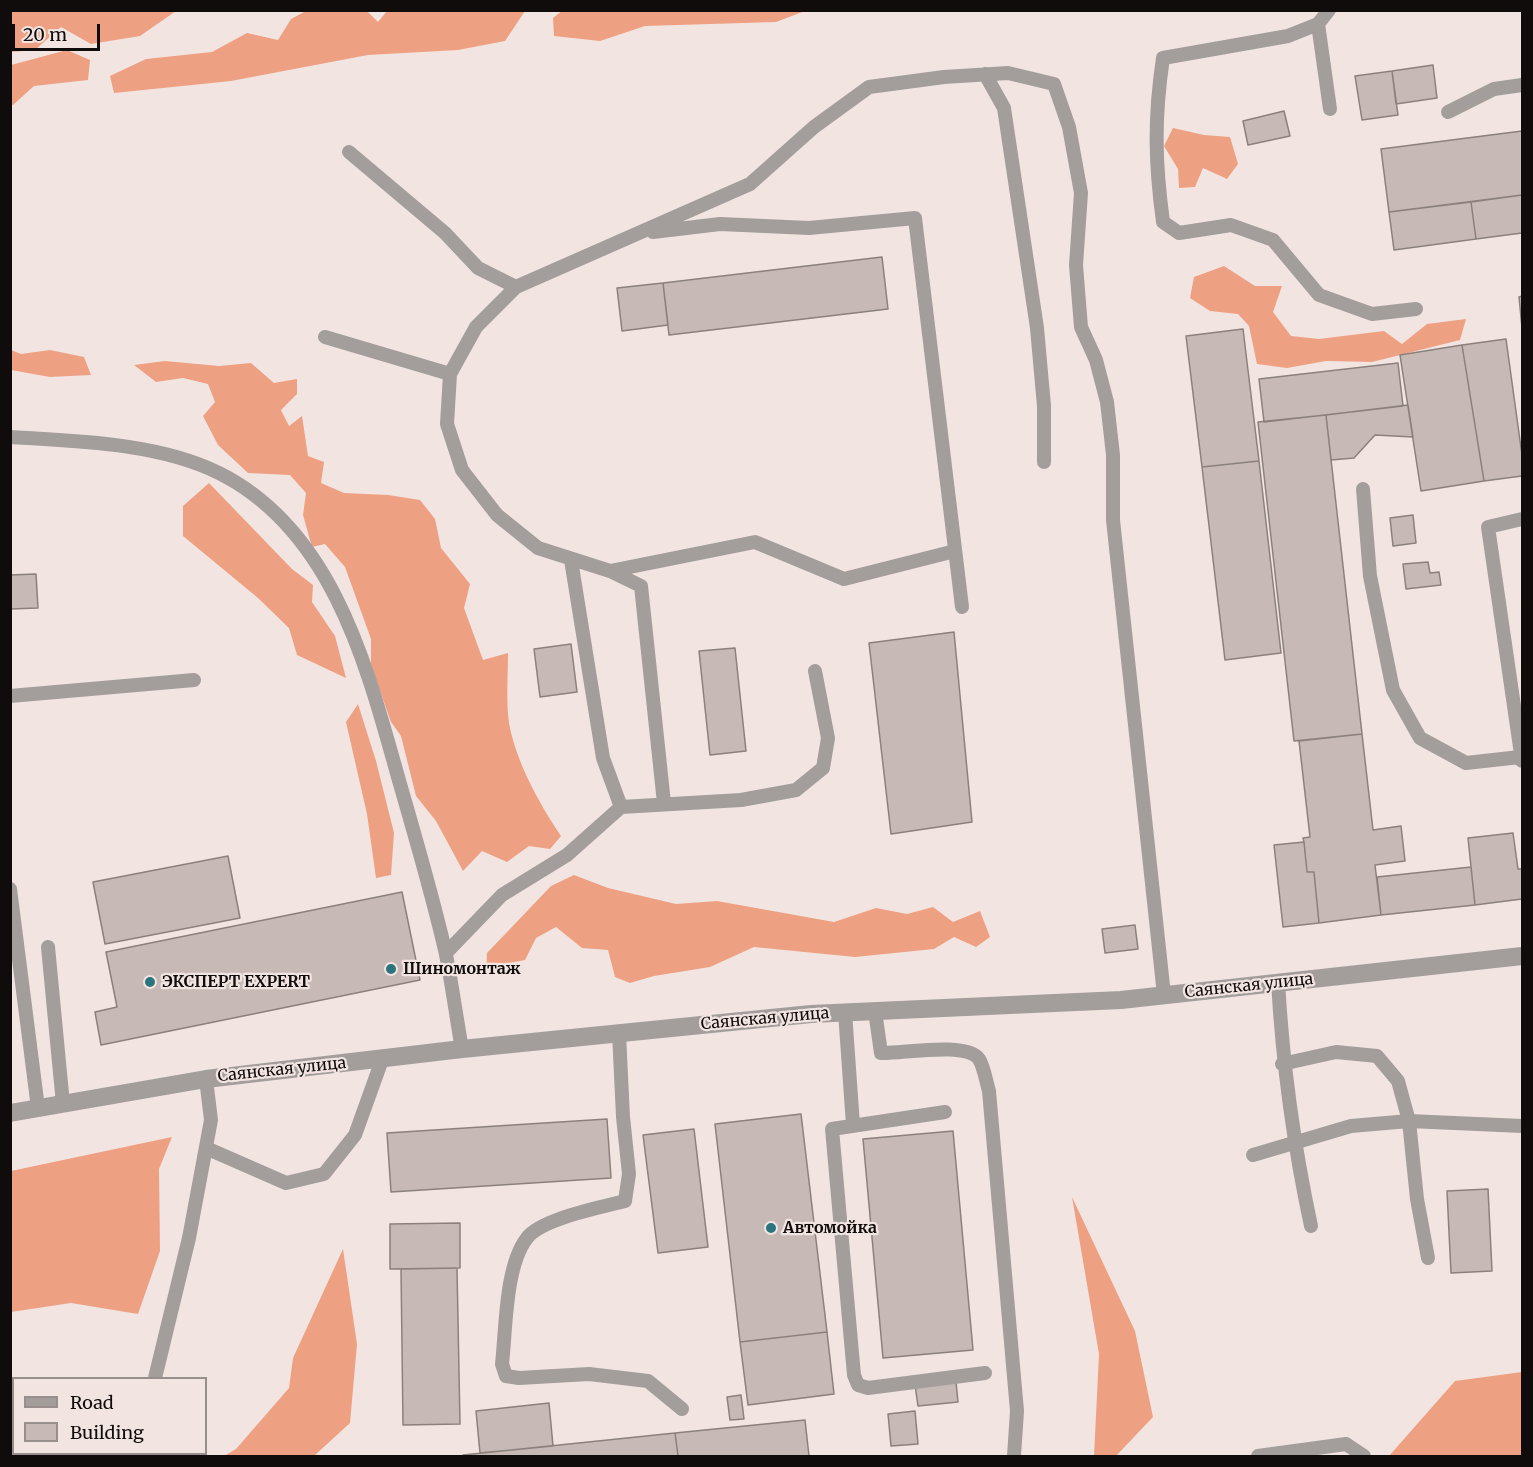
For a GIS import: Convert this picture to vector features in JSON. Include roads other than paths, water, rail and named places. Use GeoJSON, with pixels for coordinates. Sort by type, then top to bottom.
{"type":"FeatureCollection","features":[{"type":"Feature","properties":{"kind":"street","name":"Саянская улица"},"geometry":{"type":"LineString","coordinates":[[10,1113],[206,1079],[382,1060],[462,1048],[845,1012],[1082,1003],[1522,956]]}},
{"type":"Feature","properties":{"kind":"lane"},"geometry":{"type":"LineString","coordinates":[[1329,10],[1318,24],[1288,36],[1163,58],[1156,102],[1155,163],[1162,222],[1179,233],[1231,225],[1273,240],[1318,295],[1372,314],[1416,309]]}},
{"type":"Feature","properties":{"kind":"lane"},"geometry":{"type":"LineString","coordinates":[[1318,24],[1330,109]]}},
{"type":"Feature","properties":{"kind":"lane"},"geometry":{"type":"LineString","coordinates":[[664,803],[641,586],[610,571],[538,548],[497,515],[462,470],[447,424],[450,374],[476,327],[516,287],[750,184],[814,127],[869,87],[1008,73],[1054,84],[1069,127],[1081,193],[1076,265],[1081,327],[1096,360],[1107,402],[1113,455],[1113,520],[1164,995]]}},
{"type":"Feature","properties":{"kind":"lane"},"geometry":{"type":"LineString","coordinates":[[985,74],[1004,108],[1037,328],[1044,406],[1044,462]]}},
{"type":"Feature","properties":{"kind":"lane"},"geometry":{"type":"LineString","coordinates":[[1448,112],[1494,89],[1522,85]]}},
{"type":"Feature","properties":{"kind":"lane"},"geometry":{"type":"LineString","coordinates":[[348,152],[445,232],[478,268],[516,287]]}},
{"type":"Feature","properties":{"kind":"lane"},"geometry":{"type":"LineString","coordinates":[[639,234],[720,224],[809,228],[915,218],[962,607]]}},
{"type":"Feature","properties":{"kind":"lane"},"geometry":{"type":"LineString","coordinates":[[325,337],[398,361],[450,374]]}},
{"type":"Feature","properties":{"kind":"lane"},"geometry":{"type":"LineString","coordinates":[[10,437],[97,443],[177,458],[219,473],[254,497],[288,527],[323,574],[343,610],[367,669],[429,883],[446,953],[462,1048]]}},
{"type":"Feature","properties":{"kind":"lane"},"geometry":{"type":"LineString","coordinates":[[1363,489],[1370,576],[1393,690],[1420,738],[1466,763],[1521,759],[1488,527],[1522,519]]}},
{"type":"Feature","properties":{"kind":"lane"},"geometry":{"type":"LineString","coordinates":[[610,571],[755,542],[844,579],[955,551]]}},
{"type":"Feature","properties":{"kind":"lane"},"geometry":{"type":"LineString","coordinates":[[571,560],[603,758],[621,807]]}},
{"type":"Feature","properties":{"kind":"lane"},"geometry":{"type":"LineString","coordinates":[[446,953],[502,895],[567,855],[621,807],[741,800],[796,790],[823,768],[828,738],[815,671]]}},
{"type":"Feature","properties":{"kind":"lane"},"geometry":{"type":"LineString","coordinates":[[10,696],[194,680]]}},
{"type":"Feature","properties":{"kind":"lane"},"geometry":{"type":"LineString","coordinates":[[10,889],[38,1108]]}},
{"type":"Feature","properties":{"kind":"lane"},"geometry":{"type":"LineString","coordinates":[[10,952],[15,928]]}},
{"type":"Feature","properties":{"kind":"lane"},"geometry":{"type":"LineString","coordinates":[[48,947],[63,1104]]}},
{"type":"Feature","properties":{"kind":"lane"},"geometry":{"type":"LineString","coordinates":[[1278,982],[1282,1064],[1293,1143],[1311,1226]]}},
{"type":"Feature","properties":{"kind":"lane"},"geometry":{"type":"LineString","coordinates":[[875,1011],[881,1053],[932,1050],[973,1053],[979,1060],[989,1091],[1017,1411],[1014,1456]]}},
{"type":"Feature","properties":{"kind":"lane"},"geometry":{"type":"LineString","coordinates":[[845,1012],[853,1125]]}},
{"type":"Feature","properties":{"kind":"lane"},"geometry":{"type":"LineString","coordinates":[[619,1033],[623,1117],[629,1174],[626,1201],[563,1216],[527,1237],[511,1275],[502,1364],[506,1376],[519,1378],[589,1374],[648,1381],[682,1409]]}},
{"type":"Feature","properties":{"kind":"lane"},"geometry":{"type":"LineString","coordinates":[[1282,1064],[1336,1052],[1377,1056],[1398,1081],[1409,1121],[1417,1199],[1428,1258]]}},
{"type":"Feature","properties":{"kind":"lane"},"geometry":{"type":"LineString","coordinates":[[206,1148],[286,1183],[324,1174],[355,1135],[382,1060]]}},
{"type":"Feature","properties":{"kind":"lane"},"geometry":{"type":"LineString","coordinates":[[155,1377],[189,1238],[211,1120],[206,1079]]}},
{"type":"Feature","properties":{"kind":"lane"},"geometry":{"type":"LineString","coordinates":[[945,1112],[832,1129],[854,1375],[858,1385],[868,1388],[985,1372]]}},
{"type":"Feature","properties":{"kind":"lane"},"geometry":{"type":"LineString","coordinates":[[1253,1155],[1351,1126],[1409,1121],[1522,1126]]}},
{"type":"Feature","properties":{"kind":"lane"},"geometry":{"type":"LineString","coordinates":[[1258,1456],[1346,1444],[1364,1456]]}},
{"type":"Feature","properties":{"kind":"place","name":"Шиномонтаж"},"geometry":{"type":"Point","coordinates":[391,969]}},
{"type":"Feature","properties":{"kind":"place","name":"ЭКСПЕРТ EXPERT"},"geometry":{"type":"Point","coordinates":[150,982]}},
{"type":"Feature","properties":{"kind":"place","name":"Автомойка"},"geometry":{"type":"Point","coordinates":[771,1228]}}]}
